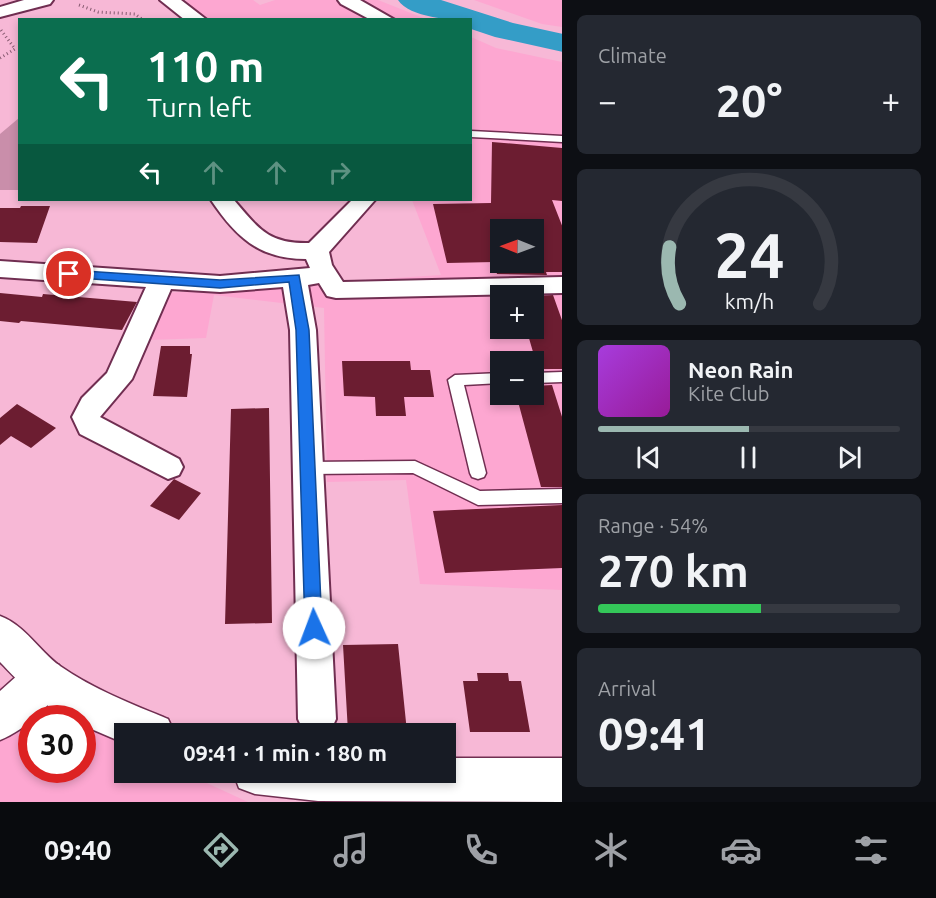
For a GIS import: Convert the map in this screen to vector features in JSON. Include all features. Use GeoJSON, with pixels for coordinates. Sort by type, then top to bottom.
{"type":"FeatureCollection","features":[{"type":"Feature","properties":{"kind":"main road"},"geometry":{"type":"LineString","coordinates":[[0,634],[44,679],[97,710],[127,723]]}},
{"type":"Feature","properties":{"kind":"main road"},"geometry":{"type":"LineString","coordinates":[[0,719],[44,679]]}},
{"type":"Feature","properties":{"kind":"main road"},"geometry":{"type":"LineString","coordinates":[[292,783],[319,791],[421,782],[562,780]]}},
{"type":"Feature","properties":{"kind":"street"},"geometry":{"type":"LineString","coordinates":[[0,12],[44,0]]}},
{"type":"Feature","properties":{"kind":"street"},"geometry":{"type":"LineString","coordinates":[[169,0],[195,18]]}},
{"type":"Feature","properties":{"kind":"street"},"geometry":{"type":"LineString","coordinates":[[347,0],[382,18]]}},
{"type":"Feature","properties":{"kind":"street"},"geometry":{"type":"LineString","coordinates":[[223,201],[258,242],[290,252],[316,251],[363,201]]}},
{"type":"Feature","properties":{"kind":"street"},"geometry":{"type":"LineString","coordinates":[[316,251],[325,275],[336,290],[562,285]]}},
{"type":"Feature","properties":{"kind":"street"},"geometry":{"type":"LineString","coordinates":[[0,270],[220,284],[325,275]]}},
{"type":"Feature","properties":{"kind":"street"},"geometry":{"type":"LineString","coordinates":[[294,278],[303,330],[317,719]]}},
{"type":"Feature","properties":{"kind":"street"},"geometry":{"type":"LineString","coordinates":[[162,280],[118,379],[92,405],[86,417],[90,426],[168,467]]}},
{"type":"Feature","properties":{"kind":"lane"},"geometry":{"type":"LineString","coordinates":[[472,134],[562,139]]}},
{"type":"Feature","properties":{"kind":"lane"},"geometry":{"type":"LineString","coordinates":[[544,378],[562,377]]}},
{"type":"Feature","properties":{"kind":"lane"},"geometry":{"type":"LineString","coordinates":[[478,473],[456,380],[490,378]]}},
{"type":"Feature","properties":{"kind":"lane"},"geometry":{"type":"LineString","coordinates":[[308,468],[415,467],[478,498],[562,496]]}},
{"type":"Feature","properties":{"kind":"path"},"geometry":{"type":"LineString","coordinates":[[79,5],[98,12],[135,14],[140,18]]}},
{"type":"Feature","properties":{"kind":"path"},"geometry":{"type":"LineString","coordinates":[[0,29],[17,50],[0,58]]}},
{"type":"Feature","properties":{"kind":"shaded area"},"geometry":{"type":"Polygon","coordinates":[[[189,0],[253,0],[260,5],[275,0],[378,0],[423,18],[204,18],[179,3],[189,0]]]}},
{"type":"Feature","properties":{"kind":"shaded area"},"geometry":{"type":"Polygon","coordinates":[[[474,0],[562,0],[562,27],[542,24],[474,0]]]}},
{"type":"Feature","properties":{"kind":"shaded area"},"geometry":{"type":"Polygon","coordinates":[[[472,37],[496,48],[562,62],[562,590],[420,584],[406,480],[327,482],[324,308],[214,295],[206,338],[148,340],[165,293],[441,275],[412,201],[472,201],[472,37]]]}},
{"type":"Feature","properties":{"kind":"shaded area"},"geometry":{"type":"Polygon","coordinates":[[[18,119],[18,190],[0,190],[0,134],[18,119]]]}},
{"type":"Feature","properties":{"kind":"shaded area"},"geometry":{"type":"Polygon","coordinates":[[[0,686],[42,705],[18,705],[18,783],[96,783],[96,731],[114,739],[114,783],[207,783],[248,802],[0,802],[0,686]]]}},
{"type":"Feature","properties":{"kind":"building"},"geometry":{"type":"Polygon","coordinates":[[[492,142],[562,148],[562,201],[552,200],[562,225],[562,272],[546,272],[547,275],[497,274],[544,273],[544,219],[490,219],[490,262],[447,263],[433,204],[491,203],[492,142]]]}},
{"type":"Feature","properties":{"kind":"building"},"geometry":{"type":"Polygon","coordinates":[[[21,206],[50,206],[37,243],[0,242],[0,208],[20,208],[21,206]]]}},
{"type":"Feature","properties":{"kind":"building"},"geometry":{"type":"Polygon","coordinates":[[[0,293],[42,297],[43,294],[137,302],[122,330],[0,321],[0,293]]]}},
{"type":"Feature","properties":{"kind":"building"},"geometry":{"type":"Polygon","coordinates":[[[544,295],[553,295],[562,320],[562,369],[544,369],[544,351],[533,351],[529,339],[544,339],[544,295]]]}},
{"type":"Feature","properties":{"kind":"building"},"geometry":{"type":"Polygon","coordinates":[[[161,346],[190,346],[190,354],[192,354],[187,397],[153,396],[161,346]]]}},
{"type":"Feature","properties":{"kind":"building"},"geometry":{"type":"Polygon","coordinates":[[[342,361],[410,361],[411,370],[430,370],[434,397],[404,397],[406,416],[376,416],[375,397],[344,396],[342,361]]]}},
{"type":"Feature","properties":{"kind":"building"},"geometry":{"type":"Polygon","coordinates":[[[544,385],[552,385],[562,417],[562,487],[541,487],[519,405],[544,405],[544,385]]]}},
{"type":"Feature","properties":{"kind":"building"},"geometry":{"type":"Polygon","coordinates":[[[17,404],[56,428],[31,448],[11,436],[0,445],[0,418],[17,404]]]}},
{"type":"Feature","properties":{"kind":"building"},"geometry":{"type":"Polygon","coordinates":[[[269,408],[272,623],[225,624],[231,409],[269,408]]]}},
{"type":"Feature","properties":{"kind":"building"},"geometry":{"type":"Polygon","coordinates":[[[174,479],[201,493],[179,520],[150,506],[174,479]]]}},
{"type":"Feature","properties":{"kind":"building"},"geometry":{"type":"Polygon","coordinates":[[[562,505],[562,568],[445,573],[433,511],[562,505]]]}},
{"type":"Feature","properties":{"kind":"building"},"geometry":{"type":"Polygon","coordinates":[[[398,644],[406,723],[347,723],[343,645],[398,644]]]}},
{"type":"Feature","properties":{"kind":"building"},"geometry":{"type":"Polygon","coordinates":[[[477,673],[508,673],[509,681],[521,681],[530,732],[470,732],[463,681],[478,681],[477,673]]]}},
{"type":"Feature","properties":{"kind":"waterway"},"geometry":{"type":"LineString","coordinates":[[412,0],[467,18]]}},
{"type":"Feature","properties":{"kind":"waterway"},"geometry":{"type":"LineString","coordinates":[[472,20],[506,31],[562,43]]}},
{"type":"Feature","properties":{"kind":"route"},"geometry":{"type":"LineString","coordinates":[[69,274],[220,284],[294,278],[303,330],[314,628]]}}]}
